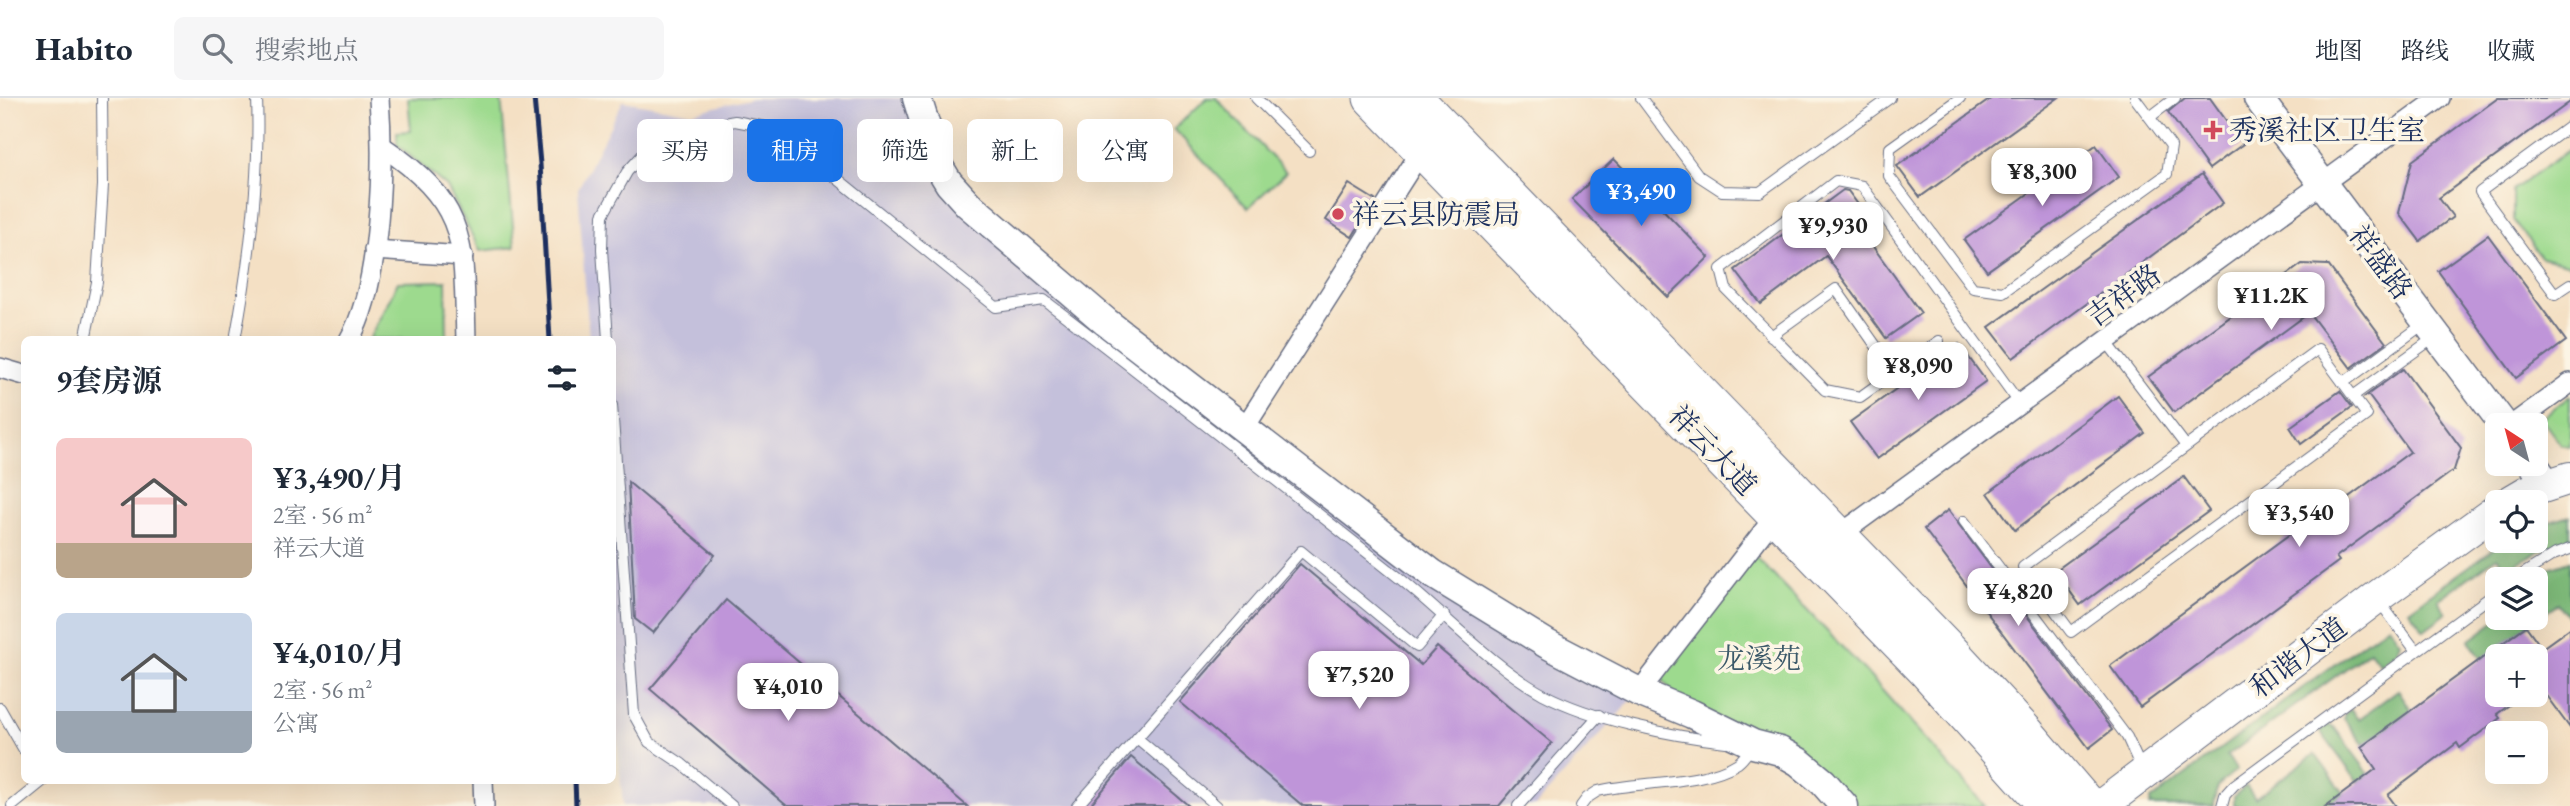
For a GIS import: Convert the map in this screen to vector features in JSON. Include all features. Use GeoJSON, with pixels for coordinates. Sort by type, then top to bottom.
{"type":"FeatureCollection","features":[{"type":"Feature","properties":{"kind":"highway","name":"祥云大道"},"geometry":{"type":"LineString","coordinates":[[1407,104],[1422,150],[1776,515],[1827,546],[1944,690],[2048,806]]}},
{"type":"Feature","properties":{"kind":"highway","name":"祥云大道"},"geometry":{"type":"LineString","coordinates":[[1407,104],[1827,546],[1998,704],[2088,806]]}},
{"type":"Feature","properties":{"kind":"main road"},"geometry":{"type":"LineString","coordinates":[[2530,490],[2550,476]]}},
{"type":"Feature","properties":{"kind":"main road","name":"和谐大道"},"geometry":{"type":"LineString","coordinates":[[2101,806],[2485,519]]}},
{"type":"Feature","properties":{"kind":"street"},"geometry":{"type":"LineString","coordinates":[[351,336],[363,306],[374,250],[382,146],[379,98]]}},
{"type":"Feature","properties":{"kind":"street"},"geometry":{"type":"LineString","coordinates":[[917,98],[938,165],[956,192],[1001,234],[1107,322],[1433,574],[1547,644],[1639,692],[1753,744],[1780,751],[1799,762],[1823,782],[1844,806]]}},
{"type":"Feature","properties":{"kind":"street","name":"祥盛路"},"geometry":{"type":"LineString","coordinates":[[2258,98],[2495,413]]}},
{"type":"Feature","properties":{"kind":"street","name":"吉祥路"},"geometry":{"type":"LineString","coordinates":[[1827,546],[2440,98]]}},
{"type":"Feature","properties":{"kind":"street"},"geometry":{"type":"LineString","coordinates":[[382,146],[409,164],[436,190],[456,226],[463,256],[466,336]]}},
{"type":"Feature","properties":{"kind":"street"},"geometry":{"type":"LineString","coordinates":[[1245,427],[1422,150]]}},
{"type":"Feature","properties":{"kind":"street"},"geometry":{"type":"LineString","coordinates":[[374,250],[463,256]]}},
{"type":"Feature","properties":{"kind":"street"},"geometry":{"type":"LineString","coordinates":[[0,368],[21,374]]}},
{"type":"Feature","properties":{"kind":"street"},"geometry":{"type":"LineString","coordinates":[[2529,413],[2570,383]]}},
{"type":"Feature","properties":{"kind":"street"},"geometry":{"type":"LineString","coordinates":[[1639,692],[1776,515]]}},
{"type":"Feature","properties":{"kind":"street"},"geometry":{"type":"LineString","coordinates":[[482,784],[484,806]]}},
{"type":"Feature","properties":{"kind":"lane"},"geometry":{"type":"LineString","coordinates":[[86,336],[97,282],[103,185],[102,98]]}},
{"type":"Feature","properties":{"kind":"lane"},"geometry":{"type":"LineString","coordinates":[[236,336],[246,282],[259,155],[257,98]]}},
{"type":"Feature","properties":{"kind":"lane"},"geometry":{"type":"LineString","coordinates":[[1256,98],[1309,151]]}},
{"type":"Feature","properties":{"kind":"lane"},"geometry":{"type":"LineString","coordinates":[[1642,98],[1699,176],[1722,191],[1760,192],[1890,98]]}},
{"type":"Feature","properties":{"kind":"lane"},"geometry":{"type":"LineString","coordinates":[[1960,98],[1890,148],[1889,176],[1973,288],[2003,292],[2167,174],[2171,146],[2135,98]]}},
{"type":"Feature","properties":{"kind":"lane"},"geometry":{"type":"LineString","coordinates":[[2150,117],[2175,98]]}},
{"type":"Feature","properties":{"kind":"lane"},"geometry":{"type":"LineString","coordinates":[[608,336],[602,249],[603,215],[627,172],[653,143],[695,128],[736,121],[776,129],[996,307],[1044,300],[1170,396],[1444,615],[1517,677],[1542,694],[1599,715],[1681,736],[1753,744],[1743,758],[1725,769],[1598,791],[1581,806]]}},
{"type":"Feature","properties":{"kind":"lane"},"geometry":{"type":"LineString","coordinates":[[2570,126],[2480,192],[2555,295],[2570,284]]}},
{"type":"Feature","properties":{"kind":"lane"},"geometry":{"type":"LineString","coordinates":[[1939,341],[1860,397],[1825,390],[1726,289],[1721,269],[1836,181],[1862,186],[2020,404]]}},
{"type":"Feature","properties":{"kind":"lane"},"geometry":{"type":"LineString","coordinates":[[1771,336],[1836,289],[1895,373]]}},
{"type":"Feature","properties":{"kind":"lane"},"geometry":{"type":"LineString","coordinates":[[2343,383],[2431,329]]}},
{"type":"Feature","properties":{"kind":"lane"},"geometry":{"type":"LineString","coordinates":[[2353,396],[2431,329]]}},
{"type":"Feature","properties":{"kind":"lane"},"geometry":{"type":"LineString","coordinates":[[2106,341],[2186,446]]}},
{"type":"Feature","properties":{"kind":"lane"},"geometry":{"type":"LineString","coordinates":[[2318,349],[2353,396],[2367,415],[2071,632],[2023,567],[2318,349]]}},
{"type":"Feature","properties":{"kind":"lane"},"geometry":{"type":"LineString","coordinates":[[616,459],[635,715],[649,742],[682,764],[732,806]]}},
{"type":"Feature","properties":{"kind":"lane"},"geometry":{"type":"LineString","coordinates":[[1964,521],[2127,737],[2144,774]]}},
{"type":"Feature","properties":{"kind":"lane"},"geometry":{"type":"LineString","coordinates":[[2534,567],[2553,555],[2570,549]]}},
{"type":"Feature","properties":{"kind":"lane"},"geometry":{"type":"LineString","coordinates":[[1077,806],[1301,551],[1417,646],[1444,615]]}},
{"type":"Feature","properties":{"kind":"lane"},"geometry":{"type":"LineString","coordinates":[[2377,597],[2416,651]]}},
{"type":"Feature","properties":{"kind":"lane"},"geometry":{"type":"LineString","coordinates":[[2222,806],[2225,795],[2234,785],[2485,601]]}},
{"type":"Feature","properties":{"kind":"lane"},"geometry":{"type":"LineString","coordinates":[[0,708],[21,745]]}},
{"type":"Feature","properties":{"kind":"lane"},"geometry":{"type":"LineString","coordinates":[[1518,806],[1599,715]]}},
{"type":"Feature","properties":{"kind":"lane"},"geometry":{"type":"LineString","coordinates":[[1137,738],[1217,806]]}},
{"type":"Feature","properties":{"kind":"lane"},"geometry":{"type":"LineString","coordinates":[[12,806],[39,784]]}},
{"type":"Feature","properties":{"kind":"shaded area"},"geometry":{"type":"Polygon","coordinates":[[[752,98],[909,98],[916,119],[857,119],[857,182],[946,182],[1280,463],[1636,695],[1535,806],[623,806],[616,726],[616,336],[589,336],[578,189],[623,101],[692,113],[752,98]]]}},
{"type":"Feature","properties":{"kind":"green space"},"geometry":{"type":"Polygon","coordinates":[[[408,98],[501,98],[515,247],[480,251],[447,187],[397,145],[397,132],[411,131],[408,98]]]}},
{"type":"Feature","properties":{"kind":"green space"},"geometry":{"type":"Polygon","coordinates":[[[1207,98],[1216,98],[1286,172],[1248,208],[1174,129],[1207,98]]]}},
{"type":"Feature","properties":{"kind":"green space"},"geometry":{"type":"Polygon","coordinates":[[[2570,149],[2570,265],[2542,258],[2513,220],[2513,190],[2570,149]]]}},
{"type":"Feature","properties":{"kind":"green space"},"geometry":{"type":"Polygon","coordinates":[[[446,281],[447,336],[371,336],[398,282],[446,281]]]}},
{"type":"Feature","properties":{"kind":"green space"},"geometry":{"type":"Polygon","coordinates":[[[2570,396],[2570,447],[2560,444],[2548,428],[2548,413],[2570,396]]]}},
{"type":"Feature","properties":{"kind":"green space"},"geometry":{"type":"Polygon","coordinates":[[[2570,516],[2570,541],[2548,548],[2548,522],[2570,516]]]}},
{"type":"Feature","properties":{"kind":"green space"},"geometry":{"type":"Polygon","coordinates":[[[2487,553],[2535,553],[2510,567],[2504,567],[2497,557],[2438,600],[2447,613],[2424,630],[2409,610],[2487,553]]]}},
{"type":"Feature","properties":{"kind":"green space","name":"龙溪苑"},"geometry":{"type":"Polygon","coordinates":[[[1754,555],[1865,671],[1985,806],[1853,806],[1673,693],[1660,677],[1754,555]]]}},
{"type":"Feature","properties":{"kind":"green space"},"geometry":{"type":"Polygon","coordinates":[[[2570,561],[2570,619],[2558,603],[2548,610],[2549,568],[2570,561]]]}},
{"type":"Feature","properties":{"kind":"green space"},"geometry":{"type":"Polygon","coordinates":[[[2388,625],[2400,642],[2396,652],[2380,664],[2370,651],[2227,756],[2237,770],[2220,785],[2215,794],[2214,806],[2150,806],[2151,800],[2388,625]]]}},
{"type":"Feature","properties":{"kind":"green space"},"geometry":{"type":"Polygon","coordinates":[[[2485,629],[2521,630],[2502,644],[2485,644],[2485,657],[2482,659],[2469,641],[2485,629]]]}},
{"type":"Feature","properties":{"kind":"green space"},"geometry":{"type":"Polygon","coordinates":[[[2398,690],[2412,710],[2364,745],[2344,719],[2344,715],[2350,709],[2359,719],[2398,690]]]}},
{"type":"Feature","properties":{"kind":"green space"},"geometry":{"type":"Polygon","coordinates":[[[2328,725],[2334,727],[2369,774],[2358,782],[2320,731],[2328,725]]]}},
{"type":"Feature","properties":{"kind":"green space"},"geometry":{"type":"Polygon","coordinates":[[[2315,754],[2344,793],[2326,806],[2234,806],[2234,796],[2246,786],[2255,798],[2315,754]]]}},
{"type":"Feature","properties":{"kind":"building"},"geometry":{"type":"Polygon","coordinates":[[[1992,98],[2058,98],[1920,197],[1897,166],[1992,98]]]}},
{"type":"Feature","properties":{"kind":"building"},"geometry":{"type":"Polygon","coordinates":[[[2185,98],[2210,98],[2243,144],[2209,169],[2168,112],[2185,98]]]}},
{"type":"Feature","properties":{"kind":"building"},"geometry":{"type":"Polygon","coordinates":[[[2498,98],[2570,98],[2570,102],[2439,198],[2453,217],[2420,241],[2399,213],[2412,161],[2498,98]]]}},
{"type":"Feature","properties":{"kind":"building"},"geometry":{"type":"Polygon","coordinates":[[[2096,145],[2119,177],[1987,271],[1964,240],[2096,145]]]}},
{"type":"Feature","properties":{"kind":"building"},"geometry":{"type":"Polygon","coordinates":[[[1614,159],[1709,257],[1668,297],[1572,199],[1614,159]]]}},
{"type":"Feature","properties":{"kind":"building"},"geometry":{"type":"Polygon","coordinates":[[[2202,174],[2223,203],[2013,358],[1989,327],[2202,174]]]}},
{"type":"Feature","properties":{"kind":"building"},"geometry":{"type":"Polygon","coordinates":[[[1349,184],[1375,200],[1352,237],[1326,220],[1349,184]]]}},
{"type":"Feature","properties":{"kind":"building"},"geometry":{"type":"Polygon","coordinates":[[[1843,190],[1848,191],[1871,222],[1861,230],[1921,313],[1886,338],[1826,256],[1761,304],[1735,270],[1843,190]]]}},
{"type":"Feature","properties":{"kind":"building"},"geometry":{"type":"Polygon","coordinates":[[[2488,235],[2566,341],[2516,378],[2438,271],[2488,235]]]}},
{"type":"Feature","properties":{"kind":"building"},"geometry":{"type":"Polygon","coordinates":[[[2302,264],[2328,265],[2386,343],[2351,368],[2309,313],[2174,412],[2148,377],[2302,264]]]}},
{"type":"Feature","properties":{"kind":"building"},"geometry":{"type":"Polygon","coordinates":[[[1959,344],[1986,381],[1877,459],[1850,422],[1959,344]]]}},
{"type":"Feature","properties":{"kind":"building"},"geometry":{"type":"Polygon","coordinates":[[[2403,369],[2461,448],[2454,470],[2336,557],[2339,561],[2140,707],[2110,666],[2309,520],[2312,524],[2410,452],[2368,395],[2363,398],[2403,369]]]}},
{"type":"Feature","properties":{"kind":"building"},"geometry":{"type":"Polygon","coordinates":[[[2340,391],[2352,407],[2301,444],[2290,427],[2340,391]]]}},
{"type":"Feature","properties":{"kind":"building"},"geometry":{"type":"Polygon","coordinates":[[[2118,396],[2145,433],[2015,530],[1988,493],[2118,396]]]}},
{"type":"Feature","properties":{"kind":"building"},"geometry":{"type":"Polygon","coordinates":[[[2184,477],[2209,511],[2080,605],[2055,571],[2184,477]]]}},
{"type":"Feature","properties":{"kind":"building"},"geometry":{"type":"Polygon","coordinates":[[[628,482],[715,555],[653,633],[635,619],[628,482]]]}},
{"type":"Feature","properties":{"kind":"building"},"geometry":{"type":"Polygon","coordinates":[[[1948,510],[2112,730],[2089,748],[1924,529],[1948,510]]]}},
{"type":"Feature","properties":{"kind":"building"},"geometry":{"type":"Polygon","coordinates":[[[1300,564],[1421,665],[1437,647],[1552,743],[1499,806],[1303,806],[1180,702],[1300,564]]]}},
{"type":"Feature","properties":{"kind":"building"},"geometry":{"type":"Polygon","coordinates":[[[726,600],[967,806],[787,806],[650,689],[726,600]]]}},
{"type":"Feature","properties":{"kind":"building"},"geometry":{"type":"Polygon","coordinates":[[[2570,628],[2570,728],[2548,698],[2548,644],[2570,628]]]}},
{"type":"Feature","properties":{"kind":"building"},"geometry":{"type":"Polygon","coordinates":[[[2521,630],[2529,630],[2539,644],[2501,644],[2521,630]]]}},
{"type":"Feature","properties":{"kind":"building"},"geometry":{"type":"Polygon","coordinates":[[[2485,656],[2485,707],[2507,707],[2497,714],[2500,718],[2496,721],[2485,721],[2485,729],[2460,748],[2457,743],[2388,795],[2396,806],[2326,806],[2376,769],[2361,747],[2485,656]]]}},
{"type":"Feature","properties":{"kind":"building"},"geometry":{"type":"Polygon","coordinates":[[[1131,757],[1189,806],[1089,806],[1131,757]]]}},
{"type":"Feature","properties":{"kind":"railway"},"geometry":{"type":"LineString","coordinates":[[534,98],[550,336]]}},
{"type":"Feature","properties":{"kind":"railway"},"geometry":{"type":"LineString","coordinates":[[575,784],[576,806]]}},
{"type":"Feature","properties":{"kind":"place","name":"秀溪社区卫生室"},"geometry":{"type":"Point","coordinates":[2213,130]}},
{"type":"Feature","properties":{"kind":"place","name":"祥云县防震局"},"geometry":{"type":"Point","coordinates":[1338,214]}}]}
